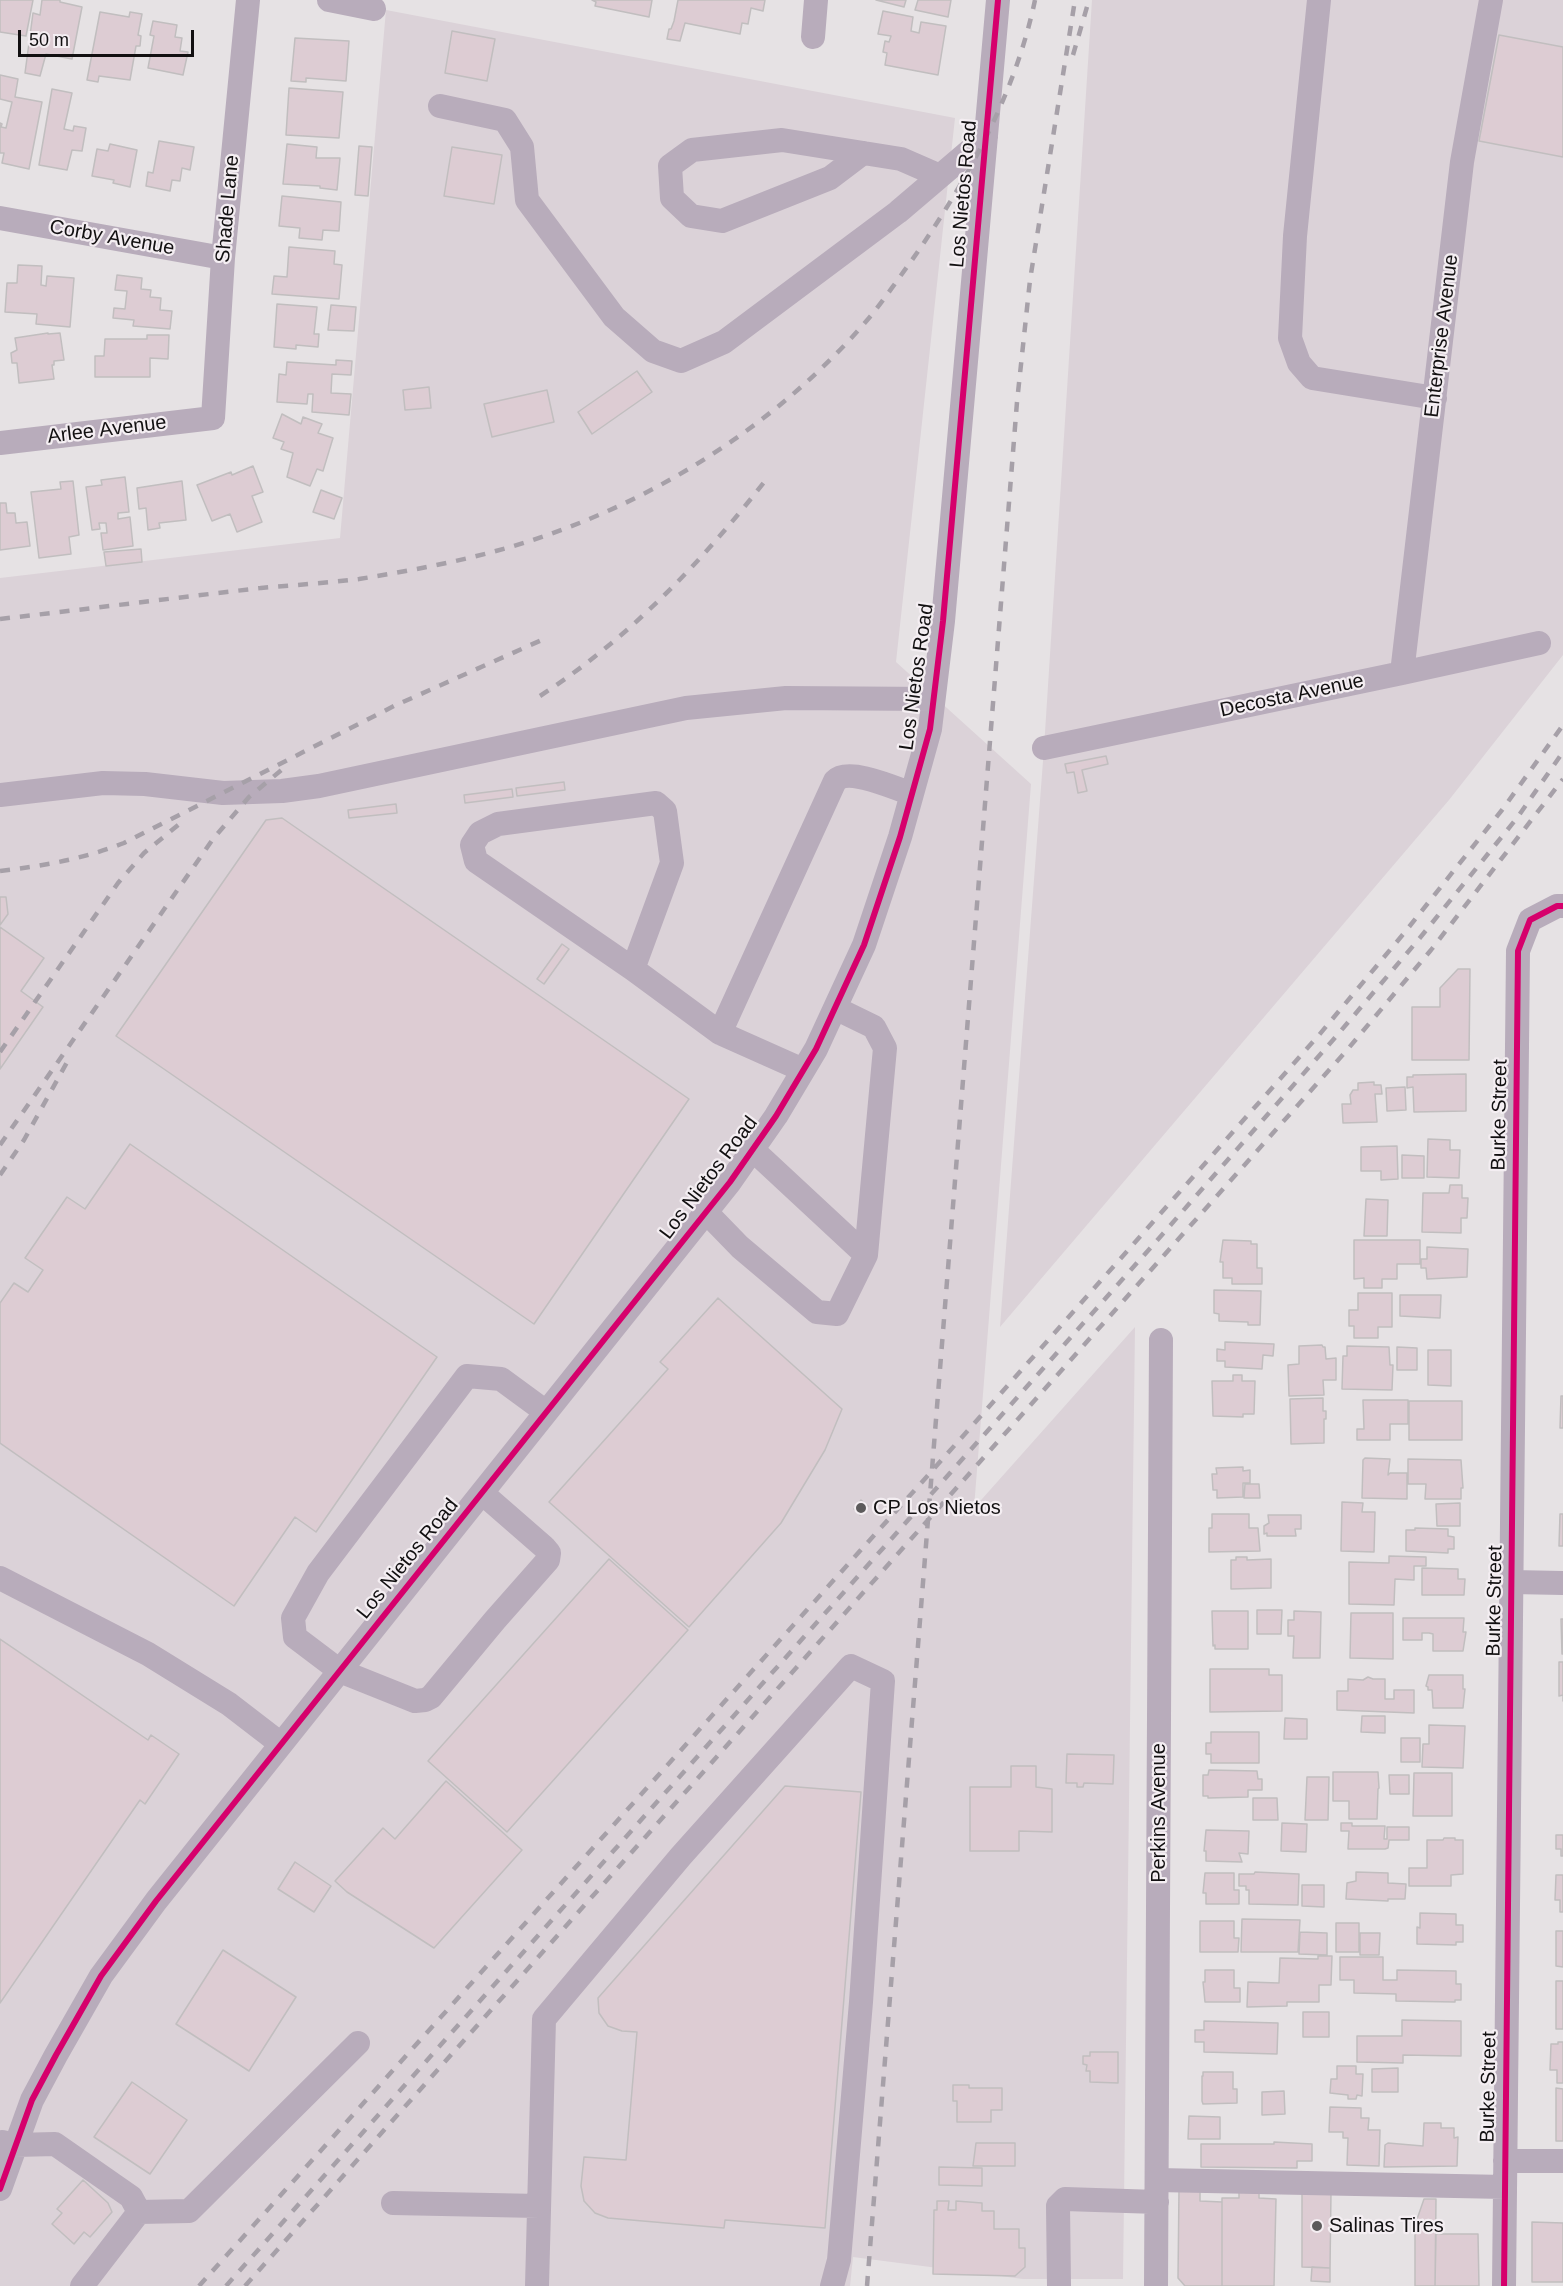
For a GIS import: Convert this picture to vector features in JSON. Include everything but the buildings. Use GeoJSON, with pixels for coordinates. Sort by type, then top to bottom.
{"type":"FeatureCollection","features":[{"type":"Feature","properties":{"kind":"street","name":"Shade Lane"},"geometry":{"type":"LineString","coordinates":[[213,418],[223,258],[248,0]]}},
{"type":"Feature","properties":{"kind":"street"},"geometry":{"type":"LineString","coordinates":[[329,0],[374,9]]}},
{"type":"Feature","properties":{"kind":"street"},"geometry":{"type":"LineString","coordinates":[[813,38],[816,0]]}},
{"type":"Feature","properties":{"kind":"street","name":"Los Nietos Road"},"geometry":{"type":"LineString","coordinates":[[0,2189],[7,2143],[101,1976],[156,1901],[753,1150],[803,1070],[864,945],[900,837],[930,729],[943,621],[998,0]]}},
{"type":"Feature","properties":{"kind":"street"},"geometry":{"type":"LineString","coordinates":[[1320,0],[1295,236],[1290,338],[1299,363],[1312,378],[1434,398]]}},
{"type":"Feature","properties":{"kind":"street","name":"Enterprise Avenue"},"geometry":{"type":"LineString","coordinates":[[1402,674],[1462,162],[1491,0]]}},
{"type":"Feature","properties":{"kind":"street"},"geometry":{"type":"LineString","coordinates":[[440,106],[505,120],[522,147],[527,200],[614,317],[653,351],[681,361],[724,342],[898,212],[986,137]]}},
{"type":"Feature","properties":{"kind":"street"},"geometry":{"type":"LineString","coordinates":[[863,153],[830,178],[722,221],[691,216],[672,198],[670,166],[692,150],[782,140],[901,159],[940,176]]}},
{"type":"Feature","properties":{"kind":"street","name":"Corby Avenue"},"geometry":{"type":"LineString","coordinates":[[0,218],[223,258]]}},
{"type":"Feature","properties":{"kind":"street","name":"Arlee Avenue"},"geometry":{"type":"LineString","coordinates":[[0,443],[213,418]]}},
{"type":"Feature","properties":{"kind":"street","name":"Decosta Avenue"},"geometry":{"type":"LineString","coordinates":[[1044,748],[1402,674],[1539,643]]}},
{"type":"Feature","properties":{"kind":"street"},"geometry":{"type":"LineString","coordinates":[[0,795],[103,783],[145,784],[223,793],[282,791],[319,786],[686,708],[786,698],[933,699]]}},
{"type":"Feature","properties":{"kind":"street"},"geometry":{"type":"LineString","coordinates":[[720,1033],[835,781],[839,777],[852,775],[912,794]]}},
{"type":"Feature","properties":{"kind":"street"},"geometry":{"type":"LineString","coordinates":[[633,969],[672,863],[665,811],[656,802],[498,824],[480,833],[472,845],[476,861],[633,969],[720,1033],[803,1070]]}},
{"type":"Feature","properties":{"kind":"street","name":"Burke Street"},"geometry":{"type":"LineString","coordinates":[[1504,2286],[1518,951],[1530,920],[1557,906],[1563,906]]}},
{"type":"Feature","properties":{"kind":"street"},"geometry":{"type":"LineString","coordinates":[[706,1212],[740,1247],[817,1311],[837,1314],[866,1255],[885,1048],[874,1027],[834,1008]]}},
{"type":"Feature","properties":{"kind":"street"},"geometry":{"type":"LineString","coordinates":[[753,1150],[866,1255]]}},
{"type":"Feature","properties":{"kind":"street","name":"Perkins Avenue"},"geometry":{"type":"LineString","coordinates":[[1156,2286],[1161,1340]]}},
{"type":"Feature","properties":{"kind":"street"},"geometry":{"type":"LineString","coordinates":[[482,1493],[544,1547],[549,1553],[548,1560],[431,1697],[415,1701],[340,1671],[295,1637],[293,1618],[318,1573],[467,1376],[501,1379],[546,1412]]}},
{"type":"Feature","properties":{"kind":"street"},"geometry":{"type":"LineString","coordinates":[[0,1578],[148,1654],[229,1704],[281,1744]]}},
{"type":"Feature","properties":{"kind":"street"},"geometry":{"type":"LineString","coordinates":[[1512,1582],[1563,1583]]}},
{"type":"Feature","properties":{"kind":"street"},"geometry":{"type":"LineString","coordinates":[[537,2286],[544,2019],[681,1856],[851,1666],[884,1681],[861,2002],[838,2260],[832,2286]]}},
{"type":"Feature","properties":{"kind":"street"},"geometry":{"type":"LineString","coordinates":[[139,2212],[189,2211],[358,2043]]}},
{"type":"Feature","properties":{"kind":"street"},"geometry":{"type":"LineString","coordinates":[[7,2143],[55,2144],[131,2197],[139,2212]]}},
{"type":"Feature","properties":{"kind":"street"},"geometry":{"type":"LineString","coordinates":[[1505,2161],[1563,2161]]}},
{"type":"Feature","properties":{"kind":"street"},"geometry":{"type":"LineString","coordinates":[[1059,2286],[1058,2206],[1065,2199],[1157,2191],[1505,2187]]}},
{"type":"Feature","properties":{"kind":"street"},"geometry":{"type":"LineString","coordinates":[[393,2203],[539,2206]]}},
{"type":"Feature","properties":{"kind":"street"},"geometry":{"type":"LineString","coordinates":[[82,2286],[139,2212]]}},
{"type":"Feature","properties":{"kind":"shaded area"},"geometry":{"type":"Polygon","coordinates":[[[1092,0],[1563,0],[1563,655],[1449,800],[1000,1327],[1044,748],[1092,0]]]}},
{"type":"Feature","properties":{"kind":"shaded area"},"geometry":{"type":"Polygon","coordinates":[[[386,10],[955,118],[896,662],[1031,784],[974,1508],[1135,1327],[1123,2279],[1023,2279],[853,2257],[850,2286],[0,2286],[0,578],[340,538],[386,10]]]}},
{"type":"Feature","properties":{"kind":"railway"},"geometry":{"type":"LineString","coordinates":[[0,619],[261,588],[359,579],[437,565],[514,546],[564,529],[649,491],[690,468],[730,443],[804,385],[838,352],[886,297],[952,199],[987,136],[1015,70],[1035,0]]}},
{"type":"Feature","properties":{"kind":"railway"},"geometry":{"type":"LineString","coordinates":[[867,2286],[1017,402],[1030,280],[1075,0]]}},
{"type":"Feature","properties":{"kind":"railway"},"geometry":{"type":"LineString","coordinates":[[1073,55],[1089,0]]}},
{"type":"Feature","properties":{"kind":"railway"},"geometry":{"type":"LineString","coordinates":[[540,696],[603,650],[662,598],[715,541],[765,481]]}},
{"type":"Feature","properties":{"kind":"railway"},"geometry":{"type":"LineString","coordinates":[[0,871],[63,861],[124,843],[394,706],[544,639]]}},
{"type":"Feature","properties":{"kind":"railway"},"geometry":{"type":"LineString","coordinates":[[199,2286],[931,1472],[1319,1035],[1502,810],[1563,725]]}},
{"type":"Feature","properties":{"kind":"railway"},"geometry":{"type":"LineString","coordinates":[[226,2286],[1333,1040],[1517,818],[1563,752]]}},
{"type":"Feature","properties":{"kind":"railway"},"geometry":{"type":"LineString","coordinates":[[0,1145],[213,839],[249,797],[285,767]]}},
{"type":"Feature","properties":{"kind":"railway"},"geometry":{"type":"LineString","coordinates":[[245,2286],[1347,1050],[1431,950],[1563,779]]}},
{"type":"Feature","properties":{"kind":"railway"},"geometry":{"type":"LineString","coordinates":[[0,1052],[118,883],[144,853],[183,821]]}},
{"type":"Feature","properties":{"kind":"railway"},"geometry":{"type":"LineString","coordinates":[[0,1175],[24,1140],[71,1055]]}},
{"type":"Feature","properties":{"kind":"cycle path"},"geometry":{"type":"LineString","coordinates":[[0,2189],[32,2100],[101,1976],[156,1901],[730,1182],[776,1116],[816,1049],[864,945],[900,837],[930,729],[943,621],[998,0]]}},
{"type":"Feature","properties":{"kind":"cycle path"},"geometry":{"type":"LineString","coordinates":[[1504,2286],[1518,951],[1530,920],[1557,906],[1563,906]]}},
{"type":"Feature","properties":{"kind":"place","name":"CP Los Nietos"},"geometry":{"type":"Point","coordinates":[861,1508]}},
{"type":"Feature","properties":{"kind":"place","name":"Salinas Tires"},"geometry":{"type":"Point","coordinates":[1317,2226]}}]}
